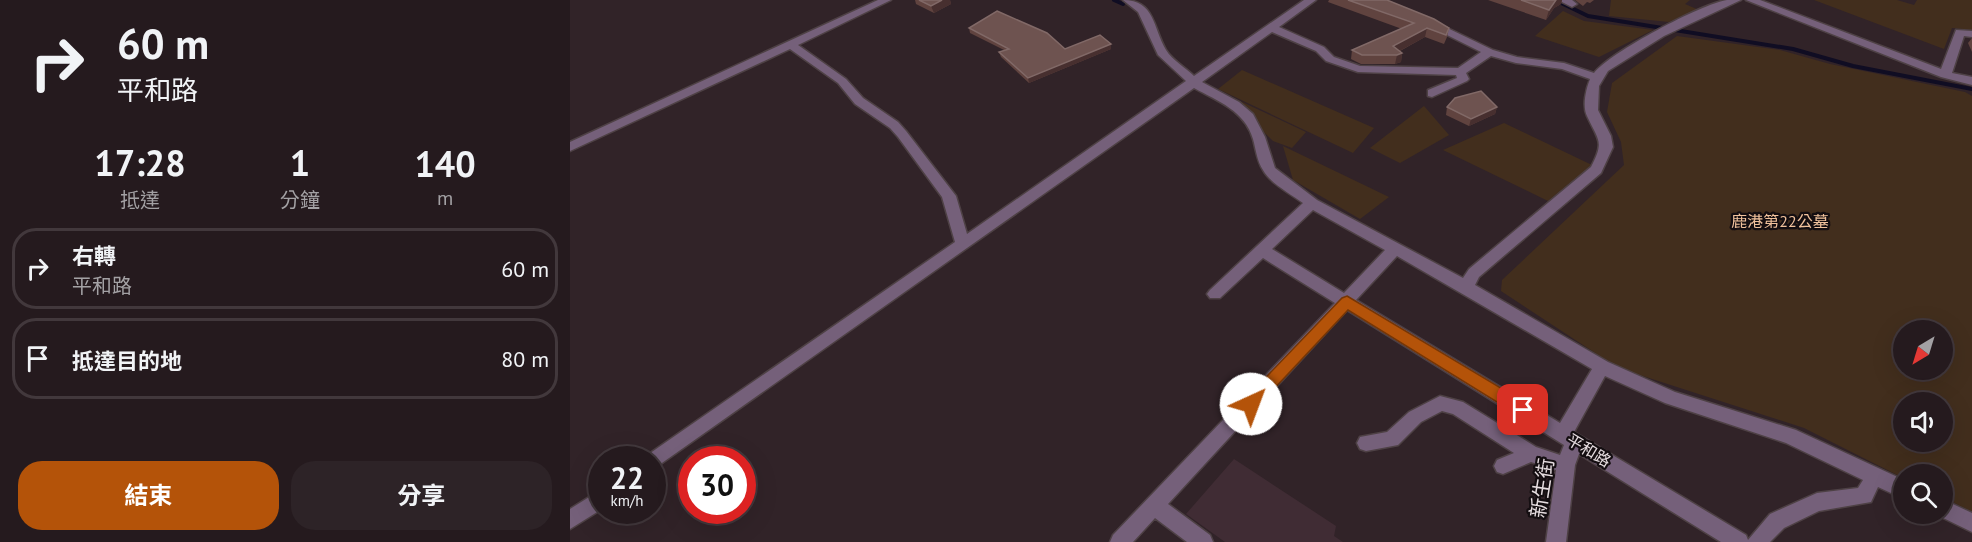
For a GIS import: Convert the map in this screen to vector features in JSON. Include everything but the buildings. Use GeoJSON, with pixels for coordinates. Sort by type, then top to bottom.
{"type":"FeatureCollection","features":[{"type":"Feature","properties":{"kind":"street"},"geometry":{"type":"LineString","coordinates":[[570,147],[886,0]]}},
{"type":"Feature","properties":{"kind":"street"},"geometry":{"type":"LineString","coordinates":[[1128,0],[1143,10],[1162,53],[1195,82],[1235,105],[1249,117],[1259,137],[1269,170],[1312,203],[1394,250],[1466,287],[1602,367],[1671,398],[1790,436],[1893,485]]}},
{"type":"Feature","properties":{"kind":"street"},"geometry":{"type":"LineString","coordinates":[[666,452],[1311,0]]}},
{"type":"Feature","properties":{"kind":"street"},"geometry":{"type":"LineString","coordinates":[[1466,287],[1474,273],[1596,170],[1606,153],[1607,138],[1592,114],[1596,77],[1611,62],[1669,29],[1736,0]]}},
{"type":"Feature","properties":{"kind":"street"},"geometry":{"type":"LineString","coordinates":[[1751,0],[1770,3],[1945,75],[1972,81]]}},
{"type":"Feature","properties":{"kind":"street"},"geometry":{"type":"LineString","coordinates":[[1439,27],[1489,52],[1516,60],[1564,66],[1596,77]]}},
{"type":"Feature","properties":{"kind":"street"},"geometry":{"type":"LineString","coordinates":[[1271,28],[1320,49],[1330,59],[1358,69],[1460,72],[1489,52]]}},
{"type":"Feature","properties":{"kind":"street"},"geometry":{"type":"LineString","coordinates":[[1945,75],[1960,32],[1972,34]]}},
{"type":"Feature","properties":{"kind":"street"},"geometry":{"type":"LineString","coordinates":[[791,45],[842,81],[859,101],[894,124],[949,196],[962,243]]}},
{"type":"Feature","properties":{"kind":"street"},"geometry":{"type":"LineString","coordinates":[[1432,93],[1463,79],[1460,72]]}},
{"type":"Feature","properties":{"kind":"street"},"geometry":{"type":"LineString","coordinates":[[1215,294],[1312,203]]}},
{"type":"Feature","properties":{"kind":"street","name":"平和路"},"geometry":{"type":"LineString","coordinates":[[1262,250],[1568,438],[1727,539]]}},
{"type":"Feature","properties":{"kind":"street"},"geometry":{"type":"LineString","coordinates":[[1120,542],[1394,250]]}},
{"type":"Feature","properties":{"kind":"street","name":"新生街"},"geometry":{"type":"LineString","coordinates":[[1557,542],[1568,438],[1602,367]]}},
{"type":"Feature","properties":{"kind":"street"},"geometry":{"type":"LineString","coordinates":[[1366,443],[1392,439],[1415,417],[1440,403],[1457,407],[1531,454],[1566,465]]}},
{"type":"Feature","properties":{"kind":"street"},"geometry":{"type":"LineString","coordinates":[[1503,466],[1531,454]]}},
{"type":"Feature","properties":{"kind":"street"},"geometry":{"type":"LineString","coordinates":[[1757,542],[1777,521],[1817,502],[1864,496],[1874,476]]}},
{"type":"Feature","properties":{"kind":"street"},"geometry":{"type":"LineString","coordinates":[[1155,506],[1203,542]]}},
{"type":"Feature","properties":{"kind":"street"},"geometry":{"type":"LineString","coordinates":[[570,520],[588,508]]}},
{"type":"Feature","properties":{"kind":"street"},"geometry":{"type":"LineString","coordinates":[[1953,514],[1972,523]]}},
{"type":"Feature","properties":{"kind":"shaded area"},"geometry":{"type":"Polygon","coordinates":[[[1234,459],[1336,526],[1334,536],[1343,542],[1225,542],[1186,514],[1234,459]]]}},
{"type":"Feature","properties":{"kind":"green space"},"geometry":{"type":"Polygon","coordinates":[[[1611,0],[1690,0],[1685,4],[1699,10],[1669,22],[1609,16],[1611,0]]]}},
{"type":"Feature","properties":{"kind":"green space"},"geometry":{"type":"Polygon","coordinates":[[[1814,0],[1897,0],[1914,5],[1917,0],[1972,0],[1972,30],[1952,28],[1944,49],[1814,0]]]}},
{"type":"Feature","properties":{"kind":"green space"},"geometry":{"type":"Polygon","coordinates":[[[1563,11],[1584,21],[1653,30],[1599,57],[1535,36],[1563,11]]]}},
{"type":"Feature","properties":{"kind":"green space","name":"鹿港第22公墓"},"geometry":{"type":"Polygon","coordinates":[[[1677,36],[1780,50],[1830,64],[1965,92],[1972,96],[1972,512],[1953,502],[1953,464],[1893,464],[1893,473],[1804,428],[1618,368],[1501,291],[1502,280],[1624,165],[1621,142],[1607,112],[1612,83],[1677,36]]]}},
{"type":"Feature","properties":{"kind":"green space"},"geometry":{"type":"Polygon","coordinates":[[[1242,70],[1374,128],[1353,153],[1218,89],[1242,70]]]}},
{"type":"Feature","properties":{"kind":"green space"},"geometry":{"type":"Polygon","coordinates":[[[1223,93],[1306,132],[1292,148],[1273,141],[1223,93]]]}},
{"type":"Feature","properties":{"kind":"green space"},"geometry":{"type":"Polygon","coordinates":[[[1424,106],[1449,135],[1400,163],[1370,148],[1424,106]]]}},
{"type":"Feature","properties":{"kind":"green space"},"geometry":{"type":"Polygon","coordinates":[[[1504,123],[1592,165],[1548,201],[1443,150],[1504,123]]]}},
{"type":"Feature","properties":{"kind":"green space"},"geometry":{"type":"Polygon","coordinates":[[[1283,146],[1389,197],[1360,219],[1293,180],[1283,146]]]}},
{"type":"Feature","properties":{"kind":"waterway"},"geometry":{"type":"LineString","coordinates":[[1114,0],[1123,4]]}},
{"type":"Feature","properties":{"kind":"waterway"},"geometry":{"type":"LineString","coordinates":[[1555,0],[1588,16],[1793,49],[1853,66],[1972,89]]}},
{"type":"Feature","properties":{"kind":"route"},"geometry":{"type":"LineString","coordinates":[[1251,404],[1347,302],[1523,410]]}}]}
